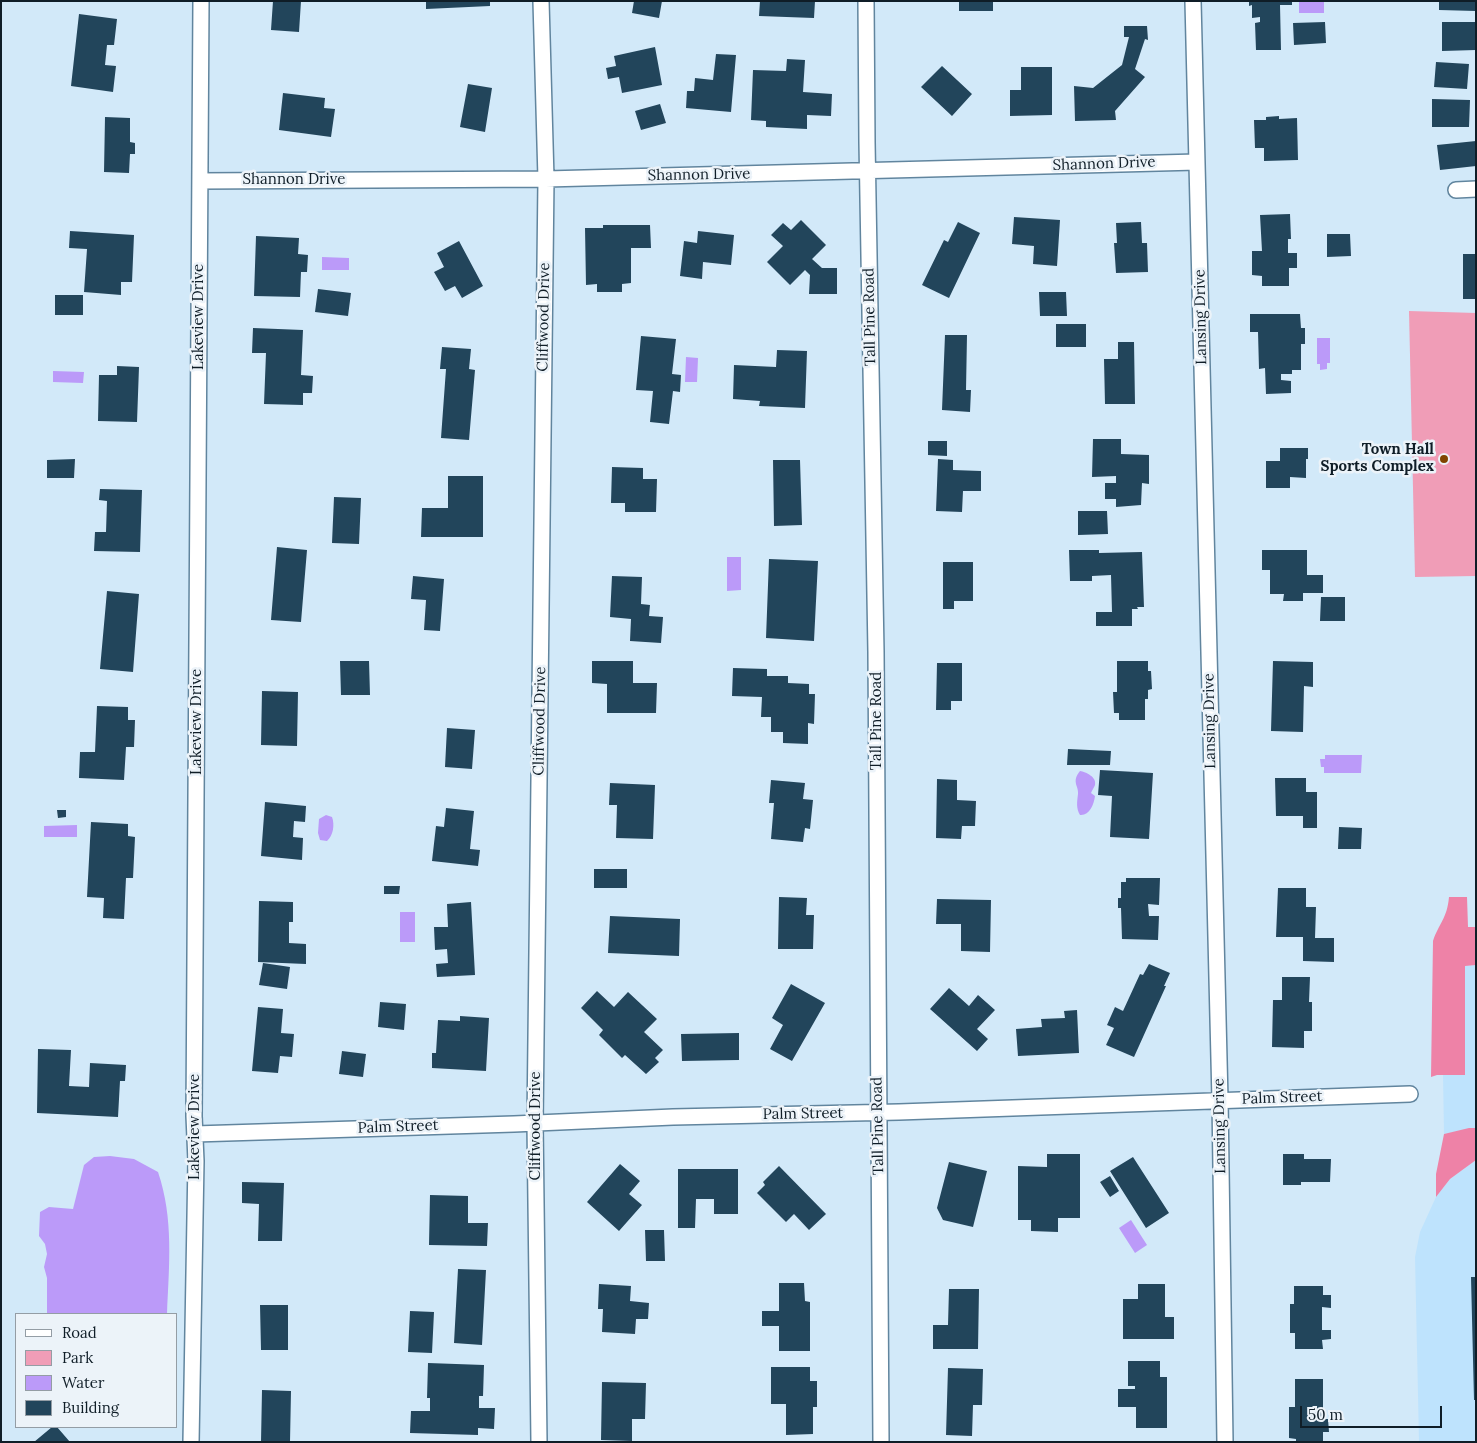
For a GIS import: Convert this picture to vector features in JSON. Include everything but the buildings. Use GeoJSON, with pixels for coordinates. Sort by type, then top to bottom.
{"type":"FeatureCollection","features":[{"type":"Feature","properties":{"kind":"street","name":"Lakeview Drive"},"geometry":{"type":"LineString","coordinates":[[191,1442],[195,1134],[200,1]]}},
{"type":"Feature","properties":{"kind":"street","name":"Cliffwood Drive"},"geometry":{"type":"LineString","coordinates":[[540,1442],[535,1123],[546,179],[541,1]]}},
{"type":"Feature","properties":{"kind":"street","name":"Tall Pine Road"},"geometry":{"type":"LineString","coordinates":[[866,1],[876,662],[880,1442]]}},
{"type":"Feature","properties":{"kind":"street","name":"Lansing Drive"},"geometry":{"type":"LineString","coordinates":[[1193,1],[1220,1100],[1225,1442]]}},
{"type":"Feature","properties":{"kind":"street","name":"Shannon Drive"},"geometry":{"type":"LineString","coordinates":[[200,181],[546,179],[1197,162]]}},
{"type":"Feature","properties":{"kind":"street"},"geometry":{"type":"LineString","coordinates":[[1456,190],[1476,190]]}},
{"type":"Feature","properties":{"kind":"street","name":"Palm Street"},"geometry":{"type":"LineString","coordinates":[[195,1134],[1410,1094]]}},
{"type":"Feature","properties":{"kind":"shaded area"},"geometry":{"type":"Polygon","coordinates":[[[1449,897],[1467,897],[1468,927],[1476,927],[1476,965],[1465,966],[1465,1075],[1437,1075],[1431,1077],[1433,941],[1445,916],[1449,897]]]}},
{"type":"Feature","properties":{"kind":"shaded area"},"geometry":{"type":"Polygon","coordinates":[[[1476,965],[1476,1128],[1444,1134],[1443,1075],[1465,1074],[1465,966],[1476,965]]]}},
{"type":"Feature","properties":{"kind":"shaded area"},"geometry":{"type":"Polygon","coordinates":[[[1476,1128],[1476,1160],[1450,1179],[1436,1197],[1436,1174],[1444,1134],[1476,1128]]]}},
{"type":"Feature","properties":{"kind":"shaded area"},"geometry":{"type":"Polygon","coordinates":[[[1476,1160],[1476,1442],[1419,1442],[1415,1257],[1420,1232],[1436,1197],[1450,1179],[1476,1160]]]}},
{"type":"Feature","properties":{"kind":"green space","name":"Town Hall Sports Complex"},"geometry":{"type":"Polygon","coordinates":[[[1409,311],[1476,313],[1476,576],[1415,577],[1409,311]]]}},
{"type":"Feature","properties":{"kind":"water"},"geometry":{"type":"Polygon","coordinates":[[[1299,1],[1324,1],[1324,13],[1299,13],[1299,1]]]}},
{"type":"Feature","properties":{"kind":"water"},"geometry":{"type":"Polygon","coordinates":[[[322,257],[349,258],[349,270],[322,270],[322,257]]]}},
{"type":"Feature","properties":{"kind":"water"},"geometry":{"type":"Polygon","coordinates":[[[1317,338],[1330,338],[1330,363],[1327,363],[1327,369],[1320,370],[1320,364],[1317,364],[1317,338]]]}},
{"type":"Feature","properties":{"kind":"water"},"geometry":{"type":"Polygon","coordinates":[[[686,357],[698,358],[697,382],[685,382],[686,357]]]}},
{"type":"Feature","properties":{"kind":"water"},"geometry":{"type":"Polygon","coordinates":[[[53,371],[84,372],[83,383],[53,382],[53,371]]]}},
{"type":"Feature","properties":{"kind":"water"},"geometry":{"type":"Polygon","coordinates":[[[727,557],[741,557],[741,590],[727,591],[727,557]]]}},
{"type":"Feature","properties":{"kind":"water"},"geometry":{"type":"Polygon","coordinates":[[[1325,755],[1362,755],[1361,773],[1324,773],[1324,767],[1321,767],[1320,759],[1325,759],[1325,755]]]}},
{"type":"Feature","properties":{"kind":"water"},"geometry":{"type":"Polygon","coordinates":[[[1080,771],[1090,775],[1095,782],[1091,793],[1095,796],[1094,803],[1088,812],[1083,815],[1080,815],[1077,807],[1078,791],[1076,778],[1080,771]]]}},
{"type":"Feature","properties":{"kind":"water"},"geometry":{"type":"Polygon","coordinates":[[[326,815],[332,817],[333,823],[332,833],[327,841],[320,840],[318,833],[319,819],[326,815]]]}},
{"type":"Feature","properties":{"kind":"water"},"geometry":{"type":"Polygon","coordinates":[[[77,825],[77,837],[44,837],[44,826],[77,825]]]}},
{"type":"Feature","properties":{"kind":"water"},"geometry":{"type":"Polygon","coordinates":[[[400,912],[415,912],[415,942],[400,942],[400,912]]]}},
{"type":"Feature","properties":{"kind":"water"},"geometry":{"type":"Polygon","coordinates":[[[110,1156],[134,1159],[158,1172],[163,1190],[168,1225],[167,1313],[47,1313],[47,1278],[44,1267],[47,1254],[45,1244],[39,1236],[40,1212],[49,1207],[73,1209],[84,1165],[94,1157],[110,1156]]]}},
{"type":"Feature","properties":{"kind":"water"},"geometry":{"type":"Polygon","coordinates":[[[1131,1220],[1147,1245],[1135,1253],[1119,1228],[1131,1220]]]}},
{"type":"Feature","properties":{"kind":"place","name":"Town Hall Sports Complex"},"geometry":{"type":"Point","coordinates":[1444,459]}}]}
